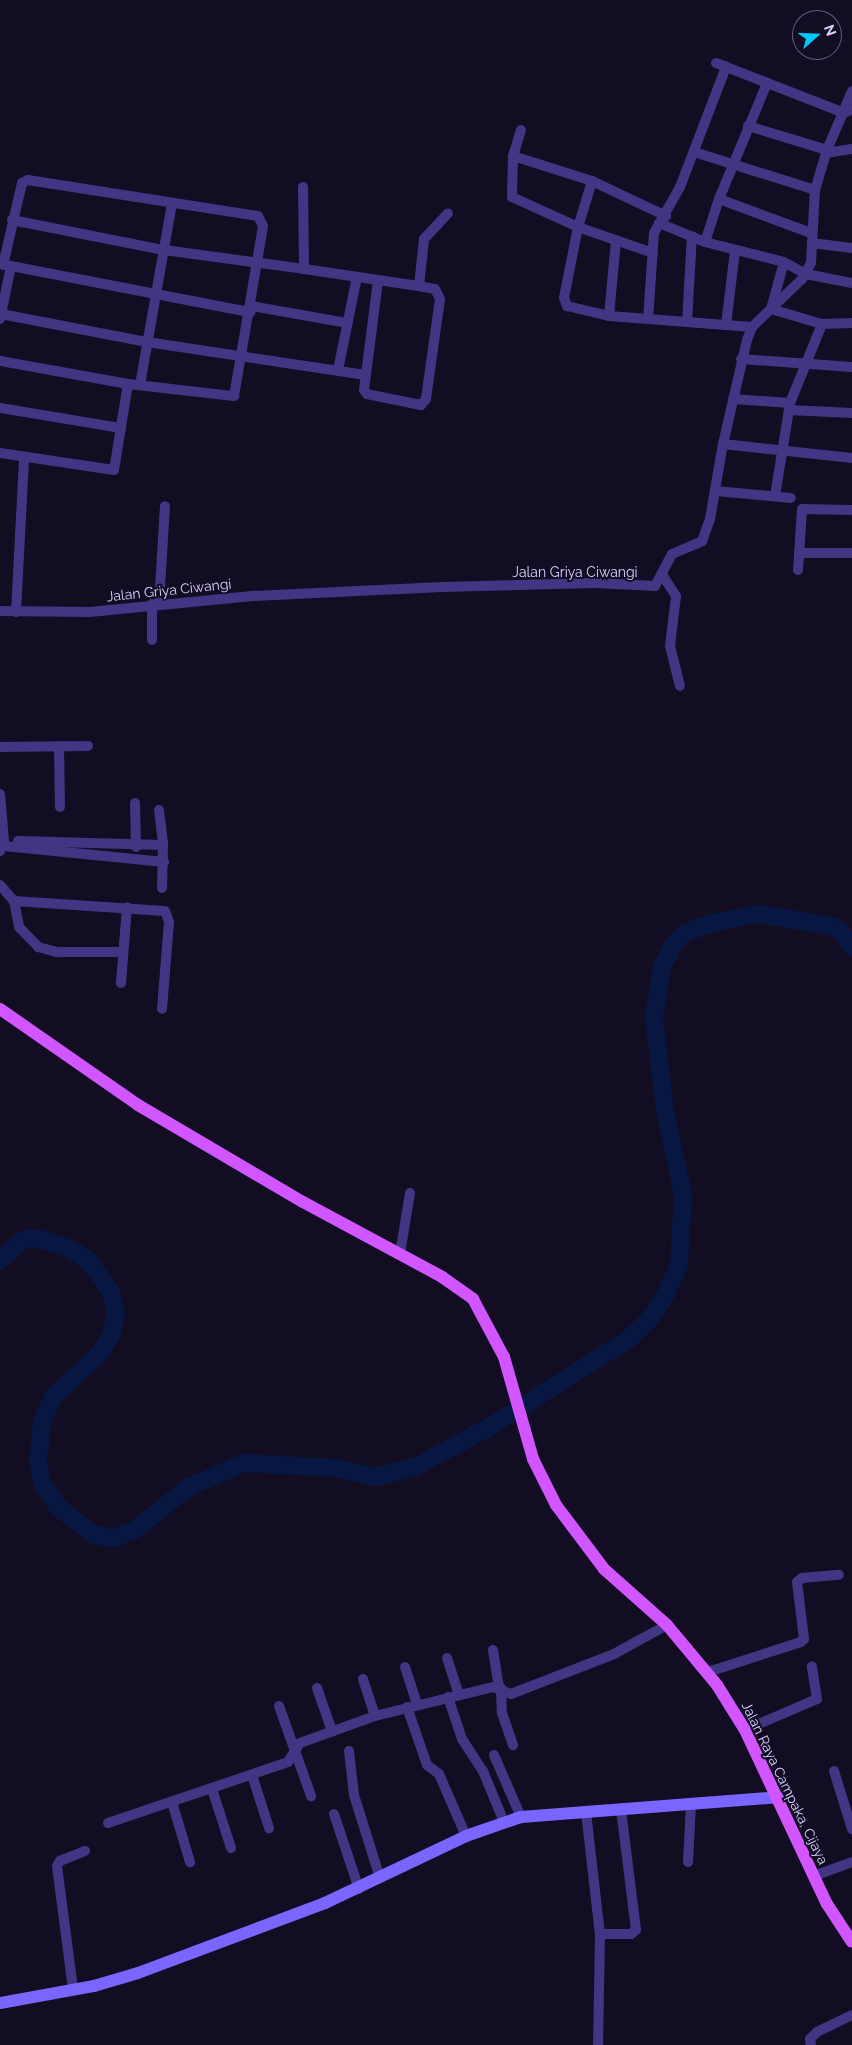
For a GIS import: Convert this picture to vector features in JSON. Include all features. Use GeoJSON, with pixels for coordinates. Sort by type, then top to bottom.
{"type":"FeatureCollection","features":[{"type":"Feature","properties":{"kind":"main road","name":"Jalan Raya Campaka, Cijaya"},"geometry":{"type":"LineString","coordinates":[[0,1008],[138,1105],[400,1254],[473,1299],[504,1356],[533,1458],[556,1505],[604,1569],[667,1625],[708,1672],[745,1730],[834,1916],[852,1942]]}},
{"type":"Feature","properties":{"kind":"street"},"geometry":{"type":"LineString","coordinates":[[648,319],[653,253],[663,219],[694,152],[721,65],[848,111]]}},
{"type":"Feature","properties":{"kind":"street"},"geometry":{"type":"LineString","coordinates":[[705,242],[719,199],[767,83]]}},
{"type":"Feature","properties":{"kind":"street"},"geometry":{"type":"LineString","coordinates":[[680,686],[670,646],[676,596],[663,576],[672,554],[702,541],[716,491],[723,444],[741,359],[752,327],[806,274],[812,238],[815,190],[826,152],[848,111],[852,91]]}},
{"type":"Feature","properties":{"kind":"street"},"geometry":{"type":"LineString","coordinates":[[748,126],[826,152],[852,148]]}},
{"type":"Feature","properties":{"kind":"street"},"geometry":{"type":"LineString","coordinates":[[520,130],[512,156],[512,197],[578,227],[653,253]]}},
{"type":"Feature","properties":{"kind":"street"},"geometry":{"type":"LineString","coordinates":[[694,152],[815,190]]}},
{"type":"Feature","properties":{"kind":"street"},"geometry":{"type":"LineString","coordinates":[[512,156],[592,181],[705,242],[784,262],[806,274],[852,283]]}},
{"type":"Feature","properties":{"kind":"street"},"geometry":{"type":"LineString","coordinates":[[0,361],[128,384],[232,397],[237,392],[242,356],[258,264],[263,226],[258,216],[28,180],[22,183],[12,220],[0,317],[147,342],[242,356],[338,370],[366,375]]}},
{"type":"Feature","properties":{"kind":"street"},"geometry":{"type":"LineString","coordinates":[[592,181],[578,227],[565,303],[570,308],[609,316],[752,327]]}},
{"type":"Feature","properties":{"kind":"street"},"geometry":{"type":"LineString","coordinates":[[303,188],[304,269]]}},
{"type":"Feature","properties":{"kind":"street"},"geometry":{"type":"LineString","coordinates":[[719,199],[812,238],[852,248]]}},
{"type":"Feature","properties":{"kind":"street"},"geometry":{"type":"LineString","coordinates":[[140,385],[172,203]]}},
{"type":"Feature","properties":{"kind":"street"},"geometry":{"type":"LineString","coordinates":[[419,286],[424,239],[448,213]]}},
{"type":"Feature","properties":{"kind":"street"},"geometry":{"type":"LineString","coordinates":[[12,220],[164,250],[304,269],[419,286],[435,289],[440,299],[426,401],[421,405],[367,394],[364,390],[378,280]]}},
{"type":"Feature","properties":{"kind":"street"},"geometry":{"type":"LineString","coordinates":[[686,322],[692,236]]}},
{"type":"Feature","properties":{"kind":"street"},"geometry":{"type":"LineString","coordinates":[[609,316],[616,240]]}},
{"type":"Feature","properties":{"kind":"street"},"geometry":{"type":"LineString","coordinates":[[726,325],[736,251]]}},
{"type":"Feature","properties":{"kind":"street"},"geometry":{"type":"LineString","coordinates":[[771,309],[784,262]]}},
{"type":"Feature","properties":{"kind":"street"},"geometry":{"type":"LineString","coordinates":[[5,265],[156,296],[347,324]]}},
{"type":"Feature","properties":{"kind":"street"},"geometry":{"type":"LineString","coordinates":[[338,370],[357,277]]}},
{"type":"Feature","properties":{"kind":"street"},"geometry":{"type":"LineString","coordinates":[[771,309],[822,324],[852,323]]}},
{"type":"Feature","properties":{"kind":"street"},"geometry":{"type":"LineString","coordinates":[[775,496],[790,406],[822,324]]}},
{"type":"Feature","properties":{"kind":"street"},"geometry":{"type":"LineString","coordinates":[[741,359],[852,367]]}},
{"type":"Feature","properties":{"kind":"street"},"geometry":{"type":"LineString","coordinates":[[0,453],[112,470],[117,466],[128,384]]}},
{"type":"Feature","properties":{"kind":"street"},"geometry":{"type":"LineString","coordinates":[[733,399],[852,413]]}},
{"type":"Feature","properties":{"kind":"street"},"geometry":{"type":"LineString","coordinates":[[0,408],[121,428]]}},
{"type":"Feature","properties":{"kind":"street"},"geometry":{"type":"LineString","coordinates":[[723,444],[781,452],[852,458]]}},
{"type":"Feature","properties":{"kind":"street"},"geometry":{"type":"LineString","coordinates":[[16,612],[24,457]]}},
{"type":"Feature","properties":{"kind":"street"},"geometry":{"type":"LineString","coordinates":[[716,491],[791,498]]}},
{"type":"Feature","properties":{"kind":"street"},"geometry":{"type":"LineString","coordinates":[[152,640],[165,506]]}},
{"type":"Feature","properties":{"kind":"street"},"geometry":{"type":"LineString","coordinates":[[798,570],[802,509],[852,510]]}},
{"type":"Feature","properties":{"kind":"street"},"geometry":{"type":"LineString","coordinates":[[799,552],[852,553]]}},
{"type":"Feature","properties":{"kind":"street","name":"Jalan Griya Ciwangi"},"geometry":{"type":"LineString","coordinates":[[0,611],[90,612],[156,604],[276,594],[452,587],[595,583],[653,586],[663,576]]}},
{"type":"Feature","properties":{"kind":"street"},"geometry":{"type":"LineString","coordinates":[[59,746],[60,807]]}},
{"type":"Feature","properties":{"kind":"street"},"geometry":{"type":"LineString","coordinates":[[0,747],[88,746]]}},
{"type":"Feature","properties":{"kind":"street"},"geometry":{"type":"LineString","coordinates":[[0,794],[3,846]]}},
{"type":"Feature","properties":{"kind":"street"},"geometry":{"type":"LineString","coordinates":[[135,803],[136,847]]}},
{"type":"Feature","properties":{"kind":"street"},"geometry":{"type":"LineString","coordinates":[[159,810],[164,862],[162,888]]}},
{"type":"Feature","properties":{"kind":"street"},"geometry":{"type":"LineString","coordinates":[[3,846],[136,847],[163,845]]}},
{"type":"Feature","properties":{"kind":"street"},"geometry":{"type":"LineString","coordinates":[[3,846],[164,862]]}},
{"type":"Feature","properties":{"kind":"street"},"geometry":{"type":"LineString","coordinates":[[0,885],[14,901],[18,927],[38,947],[57,952],[122,952]]}},
{"type":"Feature","properties":{"kind":"street"},"geometry":{"type":"LineString","coordinates":[[14,901],[158,908],[168,915],[162,1009]]}},
{"type":"Feature","properties":{"kind":"street"},"geometry":{"type":"LineString","coordinates":[[120,983],[127,907]]}},
{"type":"Feature","properties":{"kind":"street"},"geometry":{"type":"LineString","coordinates":[[400,1254],[410,1193]]}},
{"type":"Feature","properties":{"kind":"street"},"geometry":{"type":"LineString","coordinates":[[708,1672],[802,1642],[804,1640],[797,1582],[802,1578],[839,1575]]}},
{"type":"Feature","properties":{"kind":"street"},"geometry":{"type":"LineString","coordinates":[[108,1823],[290,1761],[295,1749],[304,1741],[375,1716],[458,1694],[500,1688],[511,1694],[564,1675],[626,1648],[667,1625]]}},
{"type":"Feature","properties":{"kind":"street"},"geometry":{"type":"LineString","coordinates":[[493,1650],[500,1688],[502,1713],[513,1745]]}},
{"type":"Feature","properties":{"kind":"street"},"geometry":{"type":"LineString","coordinates":[[446,1658],[458,1694]]}},
{"type":"Feature","properties":{"kind":"street"},"geometry":{"type":"LineString","coordinates":[[745,1730],[817,1699],[812,1666]]}},
{"type":"Feature","properties":{"kind":"street"},"geometry":{"type":"LineString","coordinates":[[405,1667],[412,1706],[427,1765],[439,1774],[466,1836]]}},
{"type":"Feature","properties":{"kind":"street"},"geometry":{"type":"LineString","coordinates":[[363,1679],[375,1716]]}},
{"type":"Feature","properties":{"kind":"street"},"geometry":{"type":"LineString","coordinates":[[317,1688],[332,1731]]}},
{"type":"Feature","properties":{"kind":"street"},"geometry":{"type":"LineString","coordinates":[[448,1697],[462,1739],[483,1771],[504,1822]]}},
{"type":"Feature","properties":{"kind":"street"},"geometry":{"type":"LineString","coordinates":[[279,1706],[311,1796]]}},
{"type":"Feature","properties":{"kind":"street"},"geometry":{"type":"LineString","coordinates":[[349,1751],[354,1794],[380,1878]]}},
{"type":"Feature","properties":{"kind":"street"},"geometry":{"type":"LineString","coordinates":[[494,1755],[521,1817]]}},
{"type":"Feature","properties":{"kind":"street"},"geometry":{"type":"LineString","coordinates":[[834,1771],[852,1829]]}},
{"type":"Feature","properties":{"kind":"street"},"geometry":{"type":"LineString","coordinates":[[252,1775],[269,1828]]}},
{"type":"Feature","properties":{"kind":"street"},"geometry":{"type":"LineString","coordinates":[[212,1789],[231,1848]]}},
{"type":"Feature","properties":{"kind":"street"},"geometry":{"type":"LineString","coordinates":[[0,2003],[73,1989],[138,1973],[359,1889],[466,1836],[521,1817],[778,1798]]}},
{"type":"Feature","properties":{"kind":"street"},"geometry":{"type":"LineString","coordinates":[[172,1802],[190,1862]]}},
{"type":"Feature","properties":{"kind":"street"},"geometry":{"type":"LineString","coordinates":[[688,1862],[691,1804]]}},
{"type":"Feature","properties":{"kind":"street"},"geometry":{"type":"LineString","coordinates":[[600,1934],[631,1934],[636,1930],[621,1809]]}},
{"type":"Feature","properties":{"kind":"street"},"geometry":{"type":"LineString","coordinates":[[586,1812],[600,1934],[598,2045]]}},
{"type":"Feature","properties":{"kind":"street"},"geometry":{"type":"LineString","coordinates":[[334,1814],[359,1889]]}},
{"type":"Feature","properties":{"kind":"street"},"geometry":{"type":"LineString","coordinates":[[73,1989],[57,1866],[60,1861],[85,1851]]}},
{"type":"Feature","properties":{"kind":"street"},"geometry":{"type":"LineString","coordinates":[[814,1876],[852,1862]]}},
{"type":"Feature","properties":{"kind":"street"},"geometry":{"type":"LineString","coordinates":[[811,2045],[810,2039],[817,2032],[852,2015]]}},
{"type":"Feature","properties":{"kind":"waterway"},"geometry":{"type":"LineString","coordinates":[[0,1261],[21,1241],[30,1238],[45,1240],[72,1250],[89,1261],[111,1292],[116,1314],[111,1335],[100,1353],[53,1397],[42,1423],[38,1460],[42,1483],[59,1508],[94,1535],[114,1538],[136,1529],[189,1487],[244,1463],[335,1468],[376,1477],[415,1467],[486,1429],[629,1339],[649,1320],[667,1292],[679,1265],[683,1195],[665,1111],[654,1017],[662,967],[673,945],[685,933],[711,923],[758,914],[831,926],[840,930],[852,947]]}}]}
